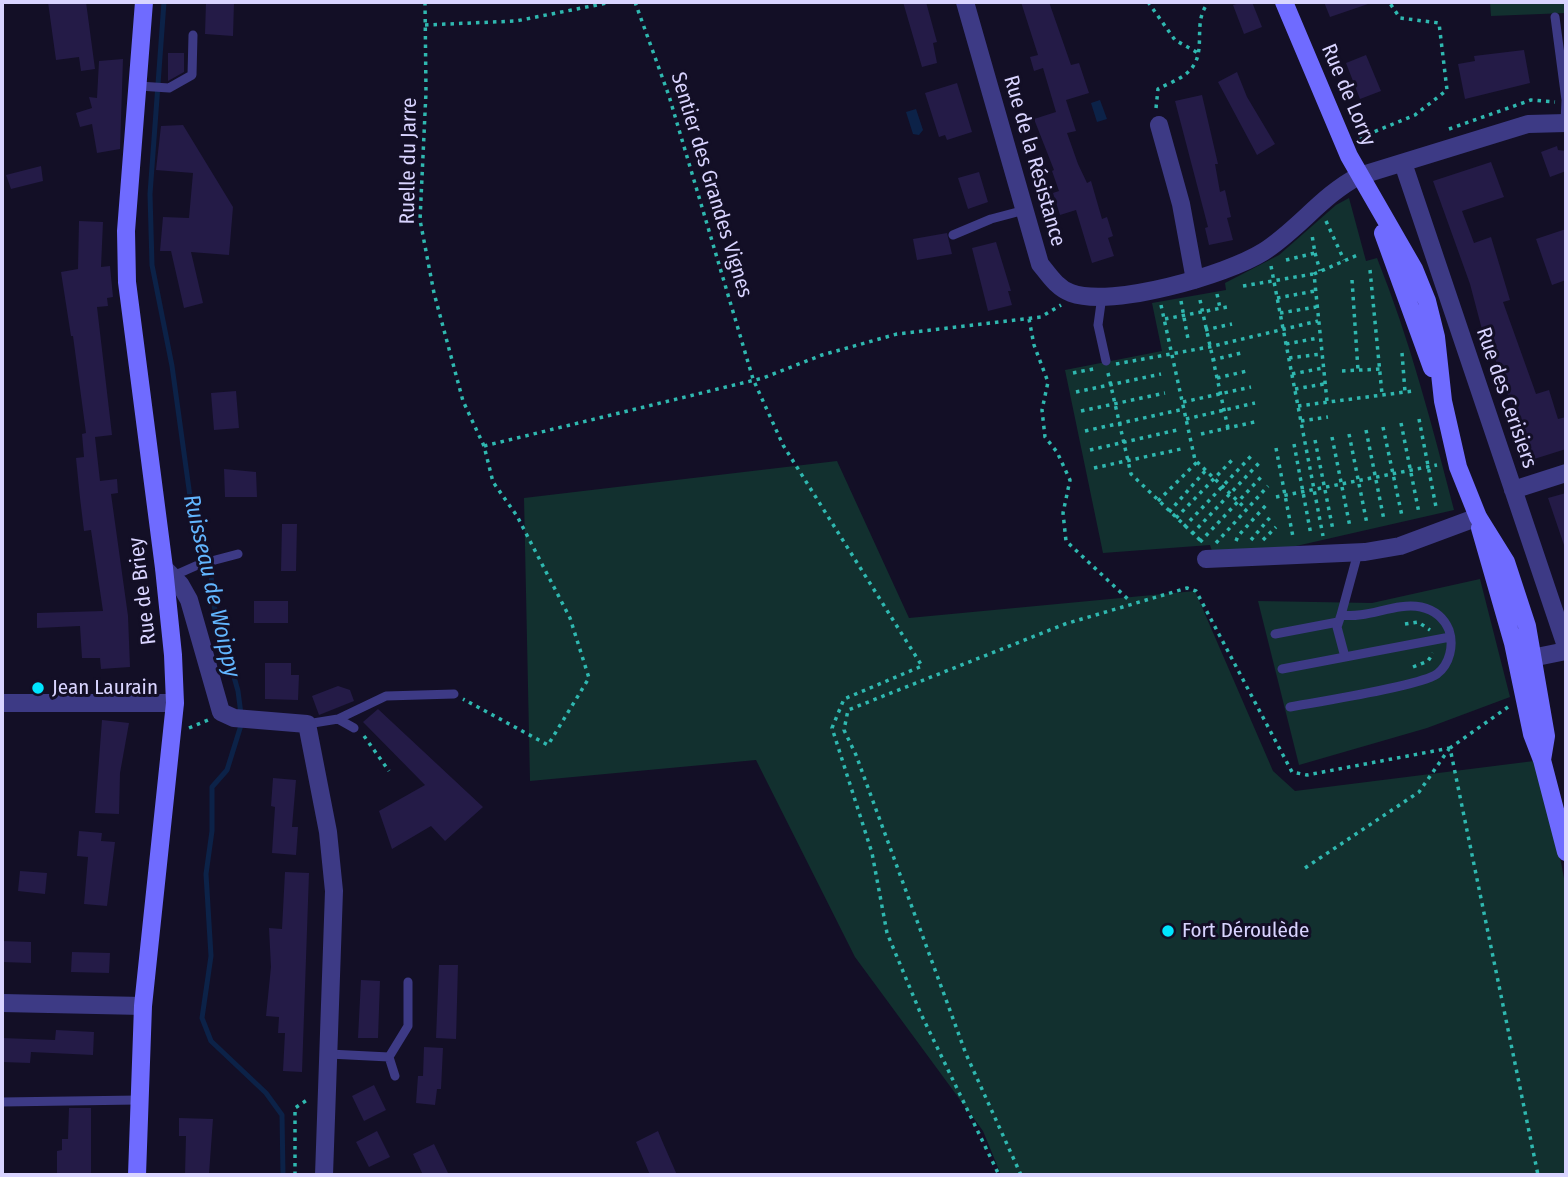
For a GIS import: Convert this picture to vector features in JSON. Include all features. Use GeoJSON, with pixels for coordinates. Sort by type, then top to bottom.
{"type":"FeatureCollection","features":[{"type":"Feature","properties":{"kind":"street","name":"Rue de Briey"},"geometry":{"type":"LineString","coordinates":[[137,1175],[143,1006],[175,703],[168,572],[127,282],[126,231],[152,88],[144,2]]}},
{"type":"Feature","properties":{"kind":"street","name":"Rue de la Résistance"},"geometry":{"type":"LineString","coordinates":[[965,2],[1040,264],[1055,283],[1072,293]]}},
{"type":"Feature","properties":{"kind":"street","name":"Rue de Lorry"},"geometry":{"type":"LineString","coordinates":[[1284,2],[1344,144],[1374,205],[1443,401],[1458,467],[1478,517],[1525,659]]}},
{"type":"Feature","properties":{"kind":"street"},"geometry":{"type":"LineString","coordinates":[[1072,293],[1102,296],[1161,288],[1233,267],[1265,251],[1339,186],[1359,176],[1528,124],[1566,123]]}},
{"type":"Feature","properties":{"kind":"street"},"geometry":{"type":"LineString","coordinates":[[1159,125],[1181,204],[1195,280]]}},
{"type":"Feature","properties":{"kind":"street","name":"Rue des Cerisiers"},"geometry":{"type":"LineString","coordinates":[[1403,163],[1566,649]]}},
{"type":"Feature","properties":{"kind":"street"},"geometry":{"type":"LineString","coordinates":[[1513,490],[1566,473]]}},
{"type":"Feature","properties":{"kind":"street"},"geometry":{"type":"LineString","coordinates":[[1213,553],[1355,553],[1400,546],[1478,517]]}},
{"type":"Feature","properties":{"kind":"street"},"geometry":{"type":"LineString","coordinates":[[168,572],[189,600],[218,707],[225,715],[307,724],[328,832],[334,891],[324,1175]]}},
{"type":"Feature","properties":{"kind":"street"},"geometry":{"type":"LineString","coordinates":[[1525,659],[1566,649]]}},
{"type":"Feature","properties":{"kind":"street"},"geometry":{"type":"LineString","coordinates":[[1525,659],[1523,701],[1542,760],[1566,852]]}},
{"type":"Feature","properties":{"kind":"street"},"geometry":{"type":"LineString","coordinates":[[1525,659],[1546,736],[1542,760]]}},
{"type":"Feature","properties":{"kind":"street"},"geometry":{"type":"LineString","coordinates":[[2,703],[175,703]]}},
{"type":"Feature","properties":{"kind":"street"},"geometry":{"type":"LineString","coordinates":[[2,1003],[143,1006]]}},
{"type":"Feature","properties":{"kind":"lane"},"geometry":{"type":"LineString","coordinates":[[1555,17],[1566,100],[1566,123]]}},
{"type":"Feature","properties":{"kind":"lane"},"geometry":{"type":"LineString","coordinates":[[152,88],[177,86],[192,75],[193,35]]}},
{"type":"Feature","properties":{"kind":"lane"},"geometry":{"type":"LineString","coordinates":[[953,235],[991,219],[1025,210]]}},
{"type":"Feature","properties":{"kind":"lane"},"geometry":{"type":"LineString","coordinates":[[1102,296],[1098,325],[1106,363]]}},
{"type":"Feature","properties":{"kind":"lane"},"geometry":{"type":"LineString","coordinates":[[1345,656],[1339,619],[1356,560],[1355,553]]}},
{"type":"Feature","properties":{"kind":"lane"},"geometry":{"type":"LineString","coordinates":[[168,572],[238,554]]}},
{"type":"Feature","properties":{"kind":"lane"},"geometry":{"type":"LineString","coordinates":[[1275,634],[1339,619],[1406,607],[1422,607],[1443,620],[1451,636],[1447,662],[1429,678],[1290,707]]}},
{"type":"Feature","properties":{"kind":"lane"},"geometry":{"type":"LineString","coordinates":[[1282,669],[1451,636]]}},
{"type":"Feature","properties":{"kind":"lane"},"geometry":{"type":"LineString","coordinates":[[307,724],[338,719],[386,696],[454,694]]}},
{"type":"Feature","properties":{"kind":"lane"},"geometry":{"type":"LineString","coordinates":[[338,719],[354,728]]}},
{"type":"Feature","properties":{"kind":"lane"},"geometry":{"type":"LineString","coordinates":[[395,1076],[389,1057],[408,1026],[408,982]]}},
{"type":"Feature","properties":{"kind":"lane"},"geometry":{"type":"LineString","coordinates":[[329,1054],[389,1057]]}},
{"type":"Feature","properties":{"kind":"lane"},"geometry":{"type":"LineString","coordinates":[[2,1102],[138,1100]]}},
{"type":"Feature","properties":{"kind":"path","name":"Ruelle du Jarre"},"geometry":{"type":"LineString","coordinates":[[425,2],[420,220],[434,293],[463,401],[484,446],[493,482],[517,516],[570,618],[589,678],[548,745],[454,694]]}},
{"type":"Feature","properties":{"kind":"path"},"geometry":{"type":"LineString","coordinates":[[425,26],[516,21],[612,2]]}},
{"type":"Feature","properties":{"kind":"path","name":"Sentier des Grandes Vignes"},"geometry":{"type":"LineString","coordinates":[[635,2],[669,96],[753,379],[783,445],[922,666],[844,699],[832,728],[872,853],[887,933],[920,1012],[999,1175]]}},
{"type":"Feature","properties":{"kind":"path"},"geometry":{"type":"LineString","coordinates":[[1148,2],[1175,40],[1200,54]]}},
{"type":"Feature","properties":{"kind":"path"},"geometry":{"type":"LineString","coordinates":[[1159,125],[1156,111],[1158,89],[1189,73],[1200,54],[1199,19],[1209,2]]}},
{"type":"Feature","properties":{"kind":"path"},"geometry":{"type":"LineString","coordinates":[[1344,144],[1415,115],[1447,90],[1438,23],[1400,18],[1389,2]]}},
{"type":"Feature","properties":{"kind":"path"},"geometry":{"type":"LineString","coordinates":[[1325,220],[1344,260]]}},
{"type":"Feature","properties":{"kind":"path"},"geometry":{"type":"LineString","coordinates":[[1311,233],[1320,271]]}},
{"type":"Feature","properties":{"kind":"path"},"geometry":{"type":"LineString","coordinates":[[1265,251],[1277,298],[1326,554]]}},
{"type":"Feature","properties":{"kind":"path"},"geometry":{"type":"LineString","coordinates":[[1286,260],[1315,253]]}},
{"type":"Feature","properties":{"kind":"path"},"geometry":{"type":"LineString","coordinates":[[1243,286],[1314,274],[1360,254]]}},
{"type":"Feature","properties":{"kind":"path"},"geometry":{"type":"LineString","coordinates":[[1370,270],[1382,394]]}},
{"type":"Feature","properties":{"kind":"path"},"geometry":{"type":"LineString","coordinates":[[1314,274],[1327,401]]}},
{"type":"Feature","properties":{"kind":"path"},"geometry":{"type":"LineString","coordinates":[[1352,280],[1357,370]]}},
{"type":"Feature","properties":{"kind":"path"},"geometry":{"type":"LineString","coordinates":[[1161,288],[1164,319],[1198,462],[1245,508]]}},
{"type":"Feature","properties":{"kind":"path"},"geometry":{"type":"LineString","coordinates":[[1277,298],[1315,291]]}},
{"type":"Feature","properties":{"kind":"path"},"geometry":{"type":"LineString","coordinates":[[484,446],[753,379],[897,334],[1029,319],[1058,309],[1072,293]]}},
{"type":"Feature","properties":{"kind":"path"},"geometry":{"type":"LineString","coordinates":[[1217,295],[1220,308]]}},
{"type":"Feature","properties":{"kind":"path"},"geometry":{"type":"LineString","coordinates":[[1200,300],[1228,428]]}},
{"type":"Feature","properties":{"kind":"path"},"geometry":{"type":"LineString","coordinates":[[1181,301],[1188,339]]}},
{"type":"Feature","properties":{"kind":"path"},"geometry":{"type":"LineString","coordinates":[[1280,313],[1317,306]]}},
{"type":"Feature","properties":{"kind":"path"},"geometry":{"type":"LineString","coordinates":[[1164,319],[1227,307]]}},
{"type":"Feature","properties":{"kind":"path"},"geometry":{"type":"LineString","coordinates":[[1029,319],[1034,345],[1048,382],[1042,410],[1045,436],[1057,452],[1070,480],[1063,513],[1066,541],[1132,603]]}},
{"type":"Feature","properties":{"kind":"path"},"geometry":{"type":"LineString","coordinates":[[1073,373],[1106,363],[1209,347],[1318,321]]}},
{"type":"Feature","properties":{"kind":"path"},"geometry":{"type":"LineString","coordinates":[[1205,330],[1232,324]]}},
{"type":"Feature","properties":{"kind":"path"},"geometry":{"type":"LineString","coordinates":[[1286,344],[1319,338]]}},
{"type":"Feature","properties":{"kind":"path"},"geometry":{"type":"LineString","coordinates":[[1212,359],[1241,353]]}},
{"type":"Feature","properties":{"kind":"path"},"geometry":{"type":"LineString","coordinates":[[1402,353],[1405,392]]}},
{"type":"Feature","properties":{"kind":"path"},"geometry":{"type":"LineString","coordinates":[[1289,358],[1321,354]]}},
{"type":"Feature","properties":{"kind":"path"},"geometry":{"type":"LineString","coordinates":[[1106,363],[1131,474],[1213,553]]}},
{"type":"Feature","properties":{"kind":"path"},"geometry":{"type":"LineString","coordinates":[[1292,374],[1322,368]]}},
{"type":"Feature","properties":{"kind":"path"},"geometry":{"type":"LineString","coordinates":[[1342,371],[1380,369]]}},
{"type":"Feature","properties":{"kind":"path"},"geometry":{"type":"LineString","coordinates":[[1216,377],[1247,371]]}},
{"type":"Feature","properties":{"kind":"path"},"geometry":{"type":"LineString","coordinates":[[1076,392],[1161,374]]}},
{"type":"Feature","properties":{"kind":"path"},"geometry":{"type":"LineString","coordinates":[[1295,389],[1324,384]]}},
{"type":"Feature","properties":{"kind":"path"},"geometry":{"type":"LineString","coordinates":[[1183,402],[1251,387]]}},
{"type":"Feature","properties":{"kind":"path"},"geometry":{"type":"LineString","coordinates":[[1298,405],[1413,391]]}},
{"type":"Feature","properties":{"kind":"path"},"geometry":{"type":"LineString","coordinates":[[1081,411],[1165,393]]}},
{"type":"Feature","properties":{"kind":"path"},"geometry":{"type":"LineString","coordinates":[[1186,419],[1255,403]]}},
{"type":"Feature","properties":{"kind":"path"},"geometry":{"type":"LineString","coordinates":[[1085,430],[1184,409]]}},
{"type":"Feature","properties":{"kind":"path"},"geometry":{"type":"LineString","coordinates":[[1301,421],[1328,417]]}},
{"type":"Feature","properties":{"kind":"path"},"geometry":{"type":"LineString","coordinates":[[1419,419],[1436,507]]}},
{"type":"Feature","properties":{"kind":"path"},"geometry":{"type":"LineString","coordinates":[[1201,434],[1259,421]]}},
{"type":"Feature","properties":{"kind":"path"},"geometry":{"type":"LineString","coordinates":[[1401,423],[1419,513]]}},
{"type":"Feature","properties":{"kind":"path"},"geometry":{"type":"LineString","coordinates":[[1384,427],[1402,516]]}},
{"type":"Feature","properties":{"kind":"path"},"geometry":{"type":"LineString","coordinates":[[1090,450],[1177,430]]}},
{"type":"Feature","properties":{"kind":"path"},"geometry":{"type":"LineString","coordinates":[[1366,430],[1384,520]]}},
{"type":"Feature","properties":{"kind":"path"},"geometry":{"type":"LineString","coordinates":[[1349,433],[1367,524]]}},
{"type":"Feature","properties":{"kind":"path"},"geometry":{"type":"LineString","coordinates":[[1332,437],[1350,527]]}},
{"type":"Feature","properties":{"kind":"path"},"geometry":{"type":"LineString","coordinates":[[1315,440],[1333,530]]}},
{"type":"Feature","properties":{"kind":"path"},"geometry":{"type":"LineString","coordinates":[[1294,444],[1311,535]]}},
{"type":"Feature","properties":{"kind":"path"},"geometry":{"type":"LineString","coordinates":[[1094,468],[1181,449]]}},
{"type":"Feature","properties":{"kind":"path"},"geometry":{"type":"LineString","coordinates":[[1276,449],[1293,537]]}},
{"type":"Feature","properties":{"kind":"path"},"geometry":{"type":"LineString","coordinates":[[1184,527],[1254,453]]}},
{"type":"Feature","properties":{"kind":"path"},"geometry":{"type":"LineString","coordinates":[[1176,519],[1235,457]]}},
{"type":"Feature","properties":{"kind":"path"},"geometry":{"type":"LineString","coordinates":[[1158,501],[1198,462]]}},
{"type":"Feature","properties":{"kind":"path"},"geometry":{"type":"LineString","coordinates":[[1192,534],[1259,463]]}},
{"type":"Feature","properties":{"kind":"path"},"geometry":{"type":"LineString","coordinates":[[1276,497],[1437,465]]}},
{"type":"Feature","properties":{"kind":"path"},"geometry":{"type":"LineString","coordinates":[[1169,512],[1206,470]]}},
{"type":"Feature","properties":{"kind":"path"},"geometry":{"type":"LineString","coordinates":[[1199,542],[1264,474]]}},
{"type":"Feature","properties":{"kind":"path"},"geometry":{"type":"LineString","coordinates":[[1213,553],[1245,508],[1268,486]]}},
{"type":"Feature","properties":{"kind":"path"},"geometry":{"type":"LineString","coordinates":[[1236,541],[1237,536],[1268,503]]}},
{"type":"Feature","properties":{"kind":"path"},"geometry":{"type":"LineString","coordinates":[[1250,542],[1272,515]]}},
{"type":"Feature","properties":{"kind":"path"},"geometry":{"type":"LineString","coordinates":[[1213,553],[1236,541],[1264,542],[1276,527]]}},
{"type":"Feature","properties":{"kind":"path"},"geometry":{"type":"LineString","coordinates":[[1021,1175],[966,1054],[856,755],[844,730],[848,710],[972,659],[1132,603],[1187,588],[1196,591],[1292,772],[1307,775],[1450,748]]}},
{"type":"Feature","properties":{"kind":"path"},"geometry":{"type":"LineString","coordinates":[[1305,868],[1419,792],[1450,748],[1513,703],[1523,701]]}},
{"type":"Feature","properties":{"kind":"path"},"geometry":{"type":"LineString","coordinates":[[354,728],[369,741],[389,771]]}},
{"type":"Feature","properties":{"kind":"path"},"geometry":{"type":"LineString","coordinates":[[1450,748],[1538,1175]]}},
{"type":"Feature","properties":{"kind":"path"},"geometry":{"type":"LineString","coordinates":[[295,1175],[295,1108],[328,1086]]}},
{"type":"Feature","properties":{"kind":"green space"},"geometry":{"type":"Polygon","coordinates":[[[1490,2],[1566,2],[1566,13],[1491,16],[1490,2]]]}},
{"type":"Feature","properties":{"kind":"green space"},"geometry":{"type":"Polygon","coordinates":[[[1349,198],[1366,261],[1377,258],[1400,320],[1454,510],[1283,549],[1213,554],[1210,545],[1103,553],[1065,370],[1162,351],[1152,303],[1226,290],[1225,283],[1279,255],[1336,205],[1349,198]]]}},
{"type":"Feature","properties":{"kind":"green space"},"geometry":{"type":"Polygon","coordinates":[[[837,461],[909,618],[1195,591],[1273,771],[1295,791],[1542,760],[1566,889],[1566,1175],[1001,1175],[983,1131],[855,957],[756,760],[530,781],[524,498],[837,461]]]}},
{"type":"Feature","properties":{"kind":"green space"},"geometry":{"type":"Polygon","coordinates":[[[1480,579],[1510,697],[1427,728],[1299,765],[1258,601],[1372,603],[1480,579]]]}},
{"type":"Feature","properties":{"kind":"water"},"geometry":{"type":"Polygon","coordinates":[[[1100,100],[1107,119],[1097,122],[1091,103],[1100,100]]]}},
{"type":"Feature","properties":{"kind":"water"},"geometry":{"type":"Polygon","coordinates":[[[916,109],[923,130],[919,135],[913,134],[906,112],[916,109]]]}},
{"type":"Feature","properties":{"kind":"building"},"geometry":{"type":"Polygon","coordinates":[[[48,2],[86,2],[95,69],[81,71],[79,57],[56,60],[48,2]]]}},
{"type":"Feature","properties":{"kind":"building"},"geometry":{"type":"Polygon","coordinates":[[[206,2],[234,2],[233,36],[205,34],[206,2]]]}},
{"type":"Feature","properties":{"kind":"building"},"geometry":{"type":"Polygon","coordinates":[[[903,2],[926,2],[937,42],[933,43],[937,63],[922,67],[903,2]]]}},
{"type":"Feature","properties":{"kind":"building"},"geometry":{"type":"Polygon","coordinates":[[[1021,2],[1049,2],[1071,65],[1079,63],[1089,93],[1066,100],[1076,131],[1067,133],[1087,183],[1091,181],[1102,219],[1107,217],[1113,236],[1108,238],[1114,256],[1092,263],[1076,210],[1060,215],[1053,193],[1059,191],[1052,171],[1054,170],[1034,119],[1056,112],[1043,68],[1034,71],[1030,57],[1038,55],[1021,2]]]}},
{"type":"Feature","properties":{"kind":"building"},"geometry":{"type":"Polygon","coordinates":[[[1252,2],[1262,27],[1244,34],[1233,5],[1252,2]]]}},
{"type":"Feature","properties":{"kind":"building"},"geometry":{"type":"Polygon","coordinates":[[[1324,2],[1368,2],[1368,4],[1330,17],[1324,2]]]}},
{"type":"Feature","properties":{"kind":"building"},"geometry":{"type":"Polygon","coordinates":[[[1524,50],[1530,83],[1465,99],[1458,64],[1475,61],[1474,56],[1524,50]]]}},
{"type":"Feature","properties":{"kind":"building"},"geometry":{"type":"Polygon","coordinates":[[[168,53],[184,53],[184,72],[168,81],[168,53]]]}},
{"type":"Feature","properties":{"kind":"building"},"geometry":{"type":"Polygon","coordinates":[[[1366,55],[1381,91],[1360,99],[1346,63],[1366,55]]]}},
{"type":"Feature","properties":{"kind":"building"},"geometry":{"type":"Polygon","coordinates":[[[123,59],[120,149],[97,153],[92,124],[80,127],[76,113],[92,108],[89,97],[97,98],[99,61],[123,59]]]}},
{"type":"Feature","properties":{"kind":"building"},"geometry":{"type":"Polygon","coordinates":[[[1237,72],[1247,97],[1275,144],[1257,155],[1218,82],[1237,72]]]}},
{"type":"Feature","properties":{"kind":"building"},"geometry":{"type":"Polygon","coordinates":[[[957,83],[972,132],[947,140],[945,135],[939,137],[925,93],[957,83]]]}},
{"type":"Feature","properties":{"kind":"building"},"geometry":{"type":"Polygon","coordinates":[[[1202,95],[1218,164],[1215,164],[1220,192],[1225,190],[1231,217],[1227,218],[1233,240],[1209,245],[1205,228],[1208,227],[1175,101],[1202,95]]]}},
{"type":"Feature","properties":{"kind":"building"},"geometry":{"type":"Polygon","coordinates":[[[183,125],[233,207],[229,255],[191,252],[203,303],[184,308],[171,251],[160,251],[163,217],[189,218],[193,173],[156,170],[161,126],[183,125]]]}},
{"type":"Feature","properties":{"kind":"building"},"geometry":{"type":"Polygon","coordinates":[[[1557,146],[1558,150],[1566,151],[1566,171],[1550,177],[1541,152],[1557,146]]]}},
{"type":"Feature","properties":{"kind":"building"},"geometry":{"type":"Polygon","coordinates":[[[1491,162],[1504,197],[1462,211],[1474,243],[1491,237],[1510,300],[1503,302],[1536,394],[1549,390],[1558,419],[1566,417],[1566,449],[1531,460],[1491,347],[1484,337],[1470,284],[1433,181],[1491,162]]]}},
{"type":"Feature","properties":{"kind":"building"},"geometry":{"type":"Polygon","coordinates":[[[41,166],[43,181],[11,189],[6,175],[41,166]]]}},
{"type":"Feature","properties":{"kind":"building"},"geometry":{"type":"Polygon","coordinates":[[[979,172],[988,202],[968,209],[958,178],[979,172]]]}},
{"type":"Feature","properties":{"kind":"building"},"geometry":{"type":"Polygon","coordinates":[[[79,221],[103,222],[101,267],[110,266],[113,297],[107,298],[108,306],[97,307],[112,435],[95,437],[100,481],[117,479],[118,493],[111,494],[128,616],[130,667],[101,669],[100,658],[82,658],[80,626],[37,628],[37,613],[103,611],[91,530],[84,531],[76,458],[84,457],[82,434],[86,433],[61,272],[78,269],[79,221]]]}},
{"type":"Feature","properties":{"kind":"building"},"geometry":{"type":"Polygon","coordinates":[[[1566,229],[1566,280],[1552,285],[1536,239],[1566,229]]]}},
{"type":"Feature","properties":{"kind":"building"},"geometry":{"type":"Polygon","coordinates":[[[947,233],[952,254],[917,260],[913,239],[947,233]]]}},
{"type":"Feature","properties":{"kind":"building"},"geometry":{"type":"Polygon","coordinates":[[[996,242],[1011,291],[1008,291],[1012,305],[988,311],[972,248],[996,242]]]}},
{"type":"Feature","properties":{"kind":"building"},"geometry":{"type":"Polygon","coordinates":[[[236,391],[239,428],[214,430],[211,393],[236,391]]]}},
{"type":"Feature","properties":{"kind":"building"},"geometry":{"type":"Polygon","coordinates":[[[224,469],[256,472],[257,497],[225,497],[224,469]]]}},
{"type":"Feature","properties":{"kind":"building"},"geometry":{"type":"Polygon","coordinates":[[[1566,493],[1566,545],[1564,545],[1548,498],[1566,493]]]}},
{"type":"Feature","properties":{"kind":"building"},"geometry":{"type":"Polygon","coordinates":[[[282,524],[297,524],[296,571],[281,571],[282,524]]]}},
{"type":"Feature","properties":{"kind":"building"},"geometry":{"type":"Polygon","coordinates":[[[254,601],[288,601],[288,623],[254,623],[254,601]]]}},
{"type":"Feature","properties":{"kind":"building"},"geometry":{"type":"Polygon","coordinates":[[[265,663],[291,663],[291,675],[299,675],[298,700],[265,699],[265,663]]]}},
{"type":"Feature","properties":{"kind":"building"},"geometry":{"type":"Polygon","coordinates":[[[338,686],[350,690],[354,701],[319,715],[312,696],[338,686]]]}},
{"type":"Feature","properties":{"kind":"building"},"geometry":{"type":"Polygon","coordinates":[[[378,709],[483,807],[445,841],[431,826],[392,849],[379,811],[425,785],[363,722],[378,709]]]}},
{"type":"Feature","properties":{"kind":"building"},"geometry":{"type":"Polygon","coordinates":[[[102,720],[129,723],[120,773],[119,814],[95,813],[102,720]]]}},
{"type":"Feature","properties":{"kind":"building"},"geometry":{"type":"Polygon","coordinates":[[[273,778],[296,780],[292,827],[298,827],[296,855],[272,853],[275,807],[271,806],[273,778]]]}},
{"type":"Feature","properties":{"kind":"building"},"geometry":{"type":"Polygon","coordinates":[[[79,831],[102,833],[101,841],[115,842],[107,906],[84,904],[88,857],[77,856],[79,831]]]}},
{"type":"Feature","properties":{"kind":"building"},"geometry":{"type":"Polygon","coordinates":[[[20,871],[47,873],[45,894],[18,891],[20,871]]]}},
{"type":"Feature","properties":{"kind":"building"},"geometry":{"type":"Polygon","coordinates":[[[285,872],[309,873],[302,1072],[283,1071],[285,1033],[278,1033],[279,1017],[266,1016],[271,967],[269,928],[282,929],[285,872]]]}},
{"type":"Feature","properties":{"kind":"building"},"geometry":{"type":"Polygon","coordinates":[[[2,941],[31,942],[31,963],[2,962],[2,941]]]}},
{"type":"Feature","properties":{"kind":"building"},"geometry":{"type":"Polygon","coordinates":[[[72,952],[110,953],[109,973],[71,972],[72,952]]]}},
{"type":"Feature","properties":{"kind":"building"},"geometry":{"type":"Polygon","coordinates":[[[439,965],[458,965],[456,1039],[436,1038],[439,965]]]}},
{"type":"Feature","properties":{"kind":"building"},"geometry":{"type":"Polygon","coordinates":[[[361,980],[380,981],[378,1038],[358,1038],[361,980]]]}},
{"type":"Feature","properties":{"kind":"building"},"geometry":{"type":"Polygon","coordinates":[[[56,1030],[94,1032],[93,1055],[31,1052],[30,1063],[2,1062],[2,1038],[55,1040],[56,1030]]]}},
{"type":"Feature","properties":{"kind":"building"},"geometry":{"type":"Polygon","coordinates":[[[424,1047],[443,1048],[441,1089],[437,1089],[435,1105],[416,1103],[418,1076],[423,1076],[424,1047]]]}},
{"type":"Feature","properties":{"kind":"building"},"geometry":{"type":"Polygon","coordinates":[[[374,1085],[386,1110],[364,1121],[352,1096],[374,1085]]]}},
{"type":"Feature","properties":{"kind":"building"},"geometry":{"type":"Polygon","coordinates":[[[69,1108],[91,1108],[91,1175],[57,1175],[57,1151],[62,1150],[62,1139],[68,1139],[69,1108]]]}},
{"type":"Feature","properties":{"kind":"building"},"geometry":{"type":"Polygon","coordinates":[[[179,1118],[213,1119],[209,1174],[185,1174],[186,1136],[179,1136],[179,1118]]]}},
{"type":"Feature","properties":{"kind":"building"},"geometry":{"type":"Polygon","coordinates":[[[377,1131],[390,1157],[369,1167],[356,1142],[377,1131]]]}},
{"type":"Feature","properties":{"kind":"building"},"geometry":{"type":"Polygon","coordinates":[[[658,1131],[677,1175],[650,1175],[636,1142],[658,1131]]]}},
{"type":"Feature","properties":{"kind":"building"},"geometry":{"type":"Polygon","coordinates":[[[434,1144],[449,1175],[423,1175],[413,1154],[434,1144]]]}},
{"type":"Feature","properties":{"kind":"waterway","name":"Ruisseau de Woippy"},"geometry":{"type":"LineString","coordinates":[[164,2],[150,194],[152,265],[172,366],[192,511],[204,536],[211,566],[212,599],[238,691],[242,722],[227,770],[212,787],[212,831],[206,874],[211,956],[202,1018],[211,1041],[266,1093],[282,1115],[283,1175]]}},
{"type":"Feature","properties":{"kind":"place","name":"Jean Laurain"},"geometry":{"type":"Point","coordinates":[38,688]}},
{"type":"Feature","properties":{"kind":"place","name":"Fort Déroulède"},"geometry":{"type":"Point","coordinates":[1168,931]}}]}
